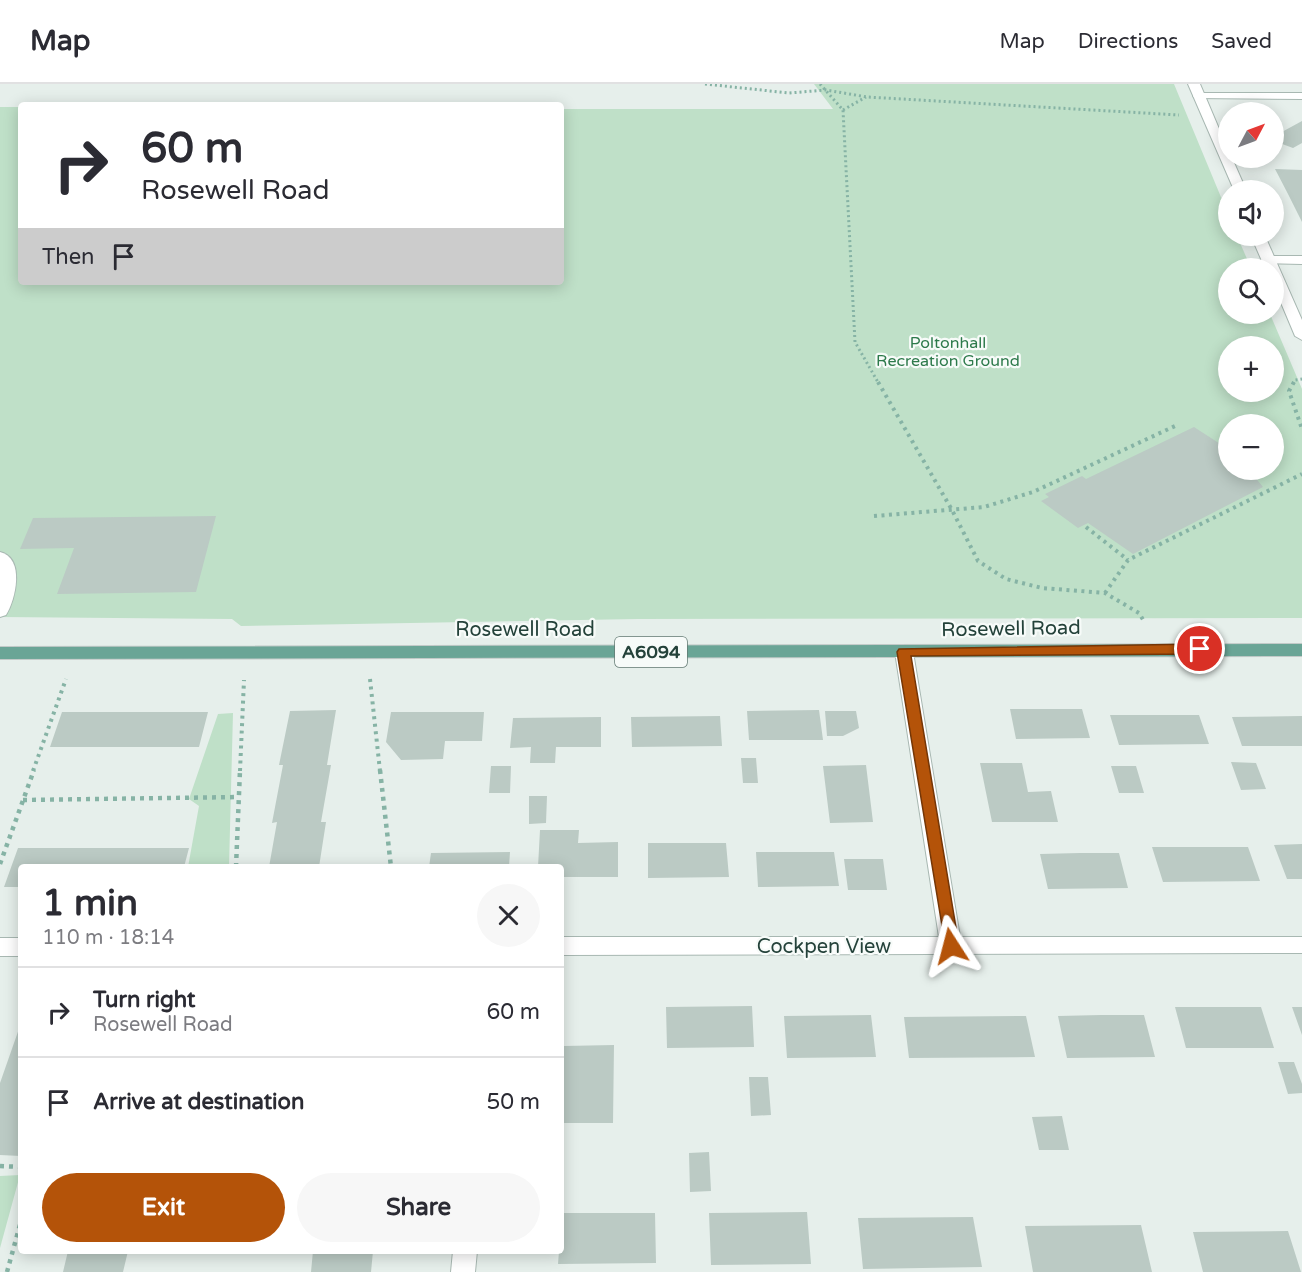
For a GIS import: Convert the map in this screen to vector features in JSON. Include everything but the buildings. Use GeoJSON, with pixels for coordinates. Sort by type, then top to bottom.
{"type":"FeatureCollection","features":[{"type":"Feature","properties":{"kind":"main road","name":"Rosewell Road"},"geometry":{"type":"LineString","coordinates":[[0,653],[1302,650]]}},
{"type":"Feature","properties":{"kind":"street"},"geometry":{"type":"LineString","coordinates":[[1194,84],[1236,180]]}},
{"type":"Feature","properties":{"kind":"street"},"geometry":{"type":"LineString","coordinates":[[1199,96],[1302,96]]}},
{"type":"Feature","properties":{"kind":"street"},"geometry":{"type":"LineString","coordinates":[[1284,264],[1302,260]]}},
{"type":"Feature","properties":{"kind":"street"},"geometry":{"type":"LineString","coordinates":[[1284,296],[1302,336]]}},
{"type":"Feature","properties":{"kind":"street"},"geometry":{"type":"LineString","coordinates":[[0,557],[3,559],[9,584],[0,611]]}},
{"type":"Feature","properties":{"kind":"street"},"geometry":{"type":"LineString","coordinates":[[904,652],[951,946]]}},
{"type":"Feature","properties":{"kind":"street","name":"Cockpen View"},"geometry":{"type":"LineString","coordinates":[[564,946],[1302,945]]}},
{"type":"Feature","properties":{"kind":"street"},"geometry":{"type":"LineString","coordinates":[[0,947],[18,947]]}},
{"type":"Feature","properties":{"kind":"street"},"geometry":{"type":"LineString","coordinates":[[463,1272],[465,1254]]}},
{"type":"Feature","properties":{"kind":"path"},"geometry":{"type":"LineString","coordinates":[[705,84],[789,93],[826,90],[867,97],[1210,117]]}},
{"type":"Feature","properties":{"kind":"path"},"geometry":{"type":"LineString","coordinates":[[820,84],[843,110],[855,342],[952,510],[978,561],[1006,579],[1042,588],[1105,593],[1139,613],[1161,649]]}},
{"type":"Feature","properties":{"kind":"path"},"geometry":{"type":"LineString","coordinates":[[843,110],[867,97]]}},
{"type":"Feature","properties":{"kind":"path"},"geometry":{"type":"LineString","coordinates":[[1302,379],[1295,380],[1289,392],[1302,429]]}},
{"type":"Feature","properties":{"kind":"path"},"geometry":{"type":"LineString","coordinates":[[874,516],[984,507],[1033,492],[1175,426]]}},
{"type":"Feature","properties":{"kind":"path"},"geometry":{"type":"LineString","coordinates":[[1105,593],[1128,560],[1302,474]]}},
{"type":"Feature","properties":{"kind":"path"},"geometry":{"type":"LineString","coordinates":[[1086,527],[1128,560]]}},
{"type":"Feature","properties":{"kind":"path"},"geometry":{"type":"LineString","coordinates":[[367,651],[391,864]]}},
{"type":"Feature","properties":{"kind":"path"},"geometry":{"type":"LineString","coordinates":[[236,864],[245,652]]}},
{"type":"Feature","properties":{"kind":"path"},"geometry":{"type":"LineString","coordinates":[[0,864],[75,653]]}},
{"type":"Feature","properties":{"kind":"path"},"geometry":{"type":"LineString","coordinates":[[23,800],[239,797]]}},
{"type":"Feature","properties":{"kind":"path"},"geometry":{"type":"LineString","coordinates":[[0,1166],[18,1167]]}},
{"type":"Feature","properties":{"kind":"path"},"geometry":{"type":"LineString","coordinates":[[7,1272],[18,1232]]}},
{"type":"Feature","properties":{"kind":"green space","name":"Poltonhall Recreation Ground"},"geometry":{"type":"Polygon","coordinates":[[[814,84],[1174,84],[1218,190],[1218,246],[1241,246],[1247,258],[1218,258],[1218,324],[1274,324],[1279,336],[1218,336],[1218,402],[1284,402],[1284,347],[1302,389],[1302,618],[638,619],[241,626],[232,619],[0,617],[0,107],[18,107],[18,285],[564,285],[564,109],[833,109],[814,84]]]}},
{"type":"Feature","properties":{"kind":"green space"},"geometry":{"type":"Polygon","coordinates":[[[233,713],[229,864],[189,864],[199,806],[189,799],[218,714],[233,713]]]}},
{"type":"Feature","properties":{"kind":"green space"},"geometry":{"type":"Polygon","coordinates":[[[18,1175],[0,1248],[0,1176],[18,1175]]]}},
{"type":"Feature","properties":{"kind":"route"},"geometry":{"type":"LineString","coordinates":[[951,946],[904,652],[1200,649]]}}]}
